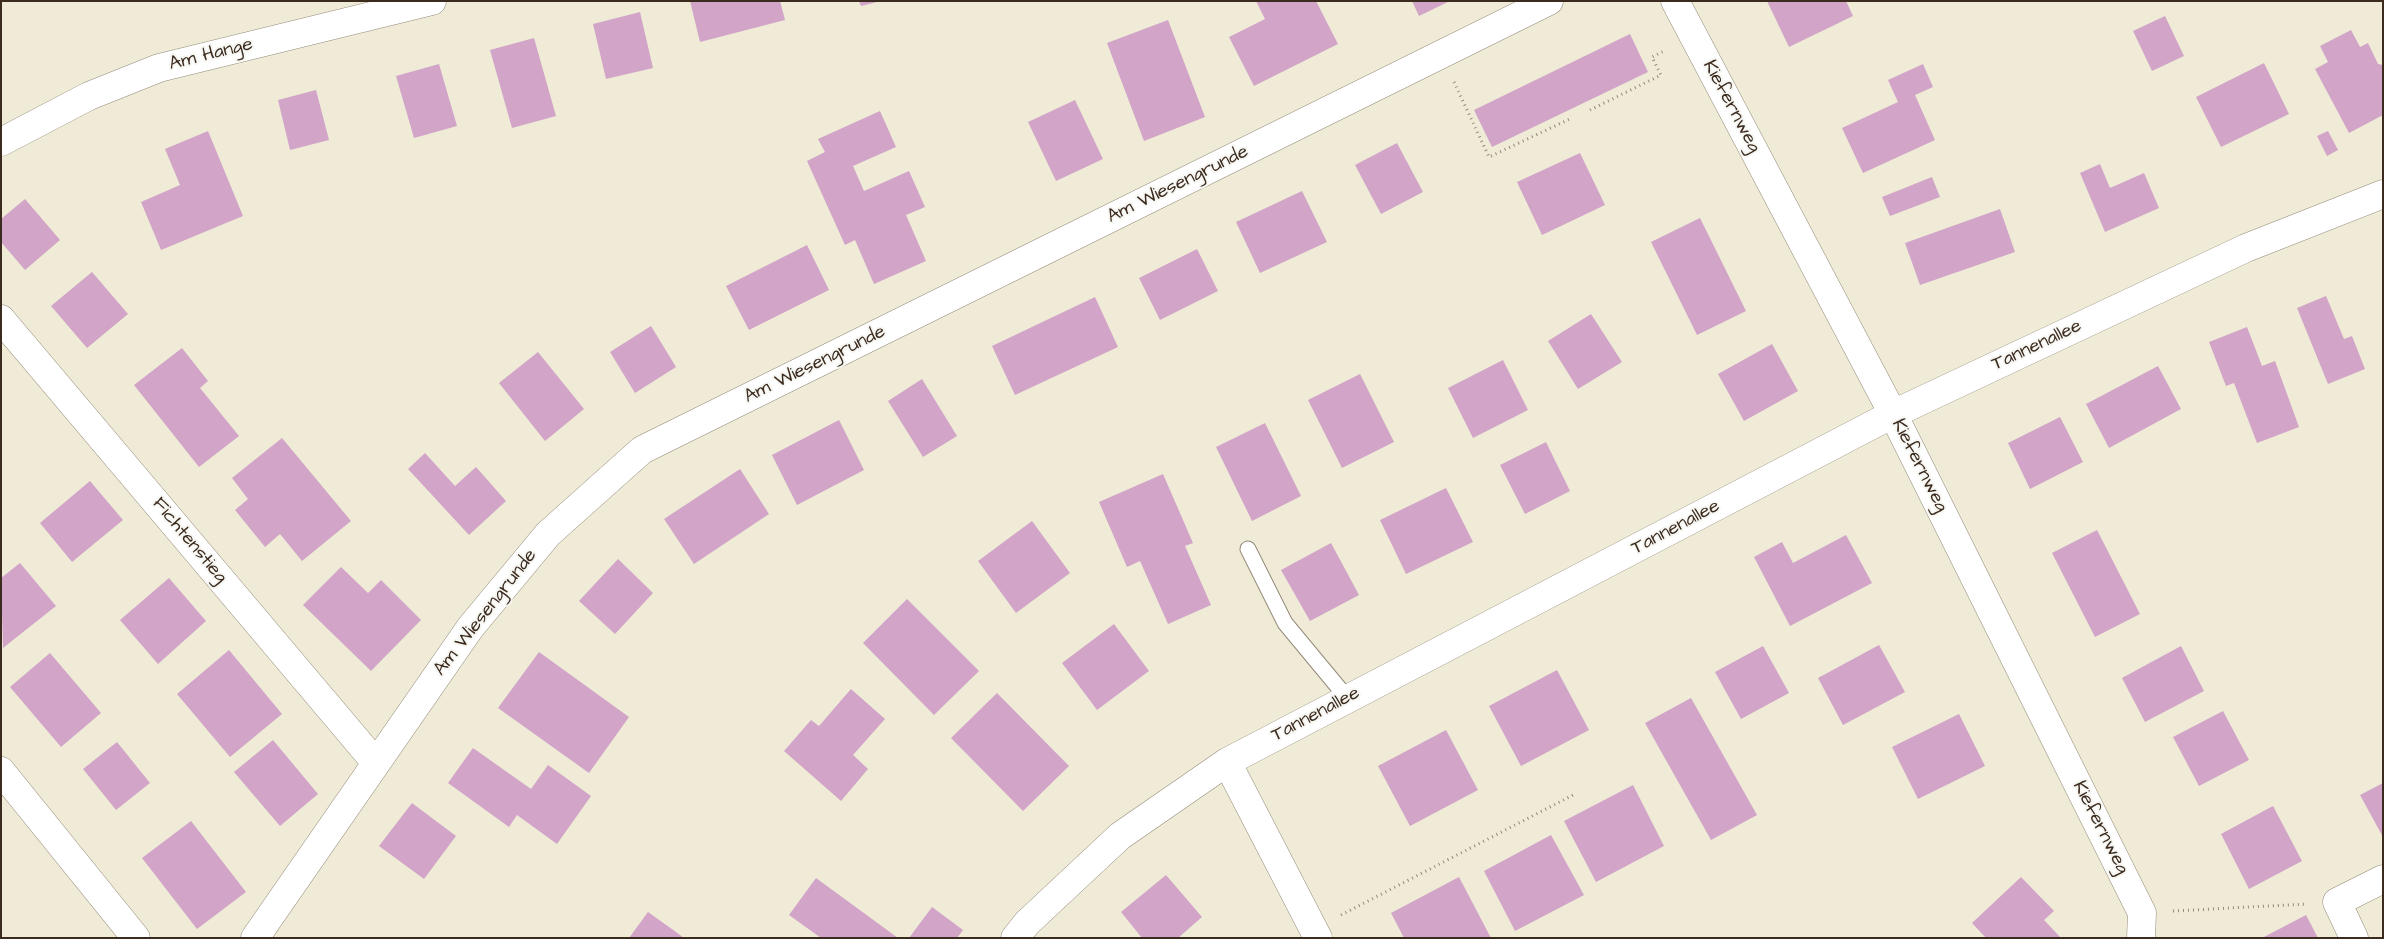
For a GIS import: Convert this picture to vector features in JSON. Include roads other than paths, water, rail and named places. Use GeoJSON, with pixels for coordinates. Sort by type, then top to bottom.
{"type":"FeatureCollection","features":[{"type":"Feature","properties":{"kind":"street","name":"Am Hange"},"geometry":{"type":"LineString","coordinates":[[1,142],[89,96],[159,68],[432,1]]}},
{"type":"Feature","properties":{"kind":"street","name":"Am Wiesengrunde"},"geometry":{"type":"LineString","coordinates":[[255,938],[470,628],[548,534],[642,450],[1549,1]]}},
{"type":"Feature","properties":{"kind":"street","name":"Kiefernweg"},"geometry":{"type":"LineString","coordinates":[[1676,1],[1893,414],[2142,925]]}},
{"type":"Feature","properties":{"kind":"street","name":"Tannenallee"},"geometry":{"type":"LineString","coordinates":[[1015,938],[1027,923],[1120,836],[1227,762],[1893,414],[2246,248],[2383,194]]}},
{"type":"Feature","properties":{"kind":"street","name":"Fichtenstieg"},"geometry":{"type":"LineString","coordinates":[[1,319],[376,763]]}},
{"type":"Feature","properties":{"kind":"street"},"geometry":{"type":"LineString","coordinates":[[1227,762],[1316,934]]}},
{"type":"Feature","properties":{"kind":"street"},"geometry":{"type":"LineString","coordinates":[[4,782],[136,938]]}},
{"type":"Feature","properties":{"kind":"street"},"geometry":{"type":"LineString","coordinates":[[2354,938],[2337,902],[2383,880]]}},
{"type":"Feature","properties":{"kind":"lane"},"geometry":{"type":"LineString","coordinates":[[1248,550],[1285,623],[1348,699]]}}]}
